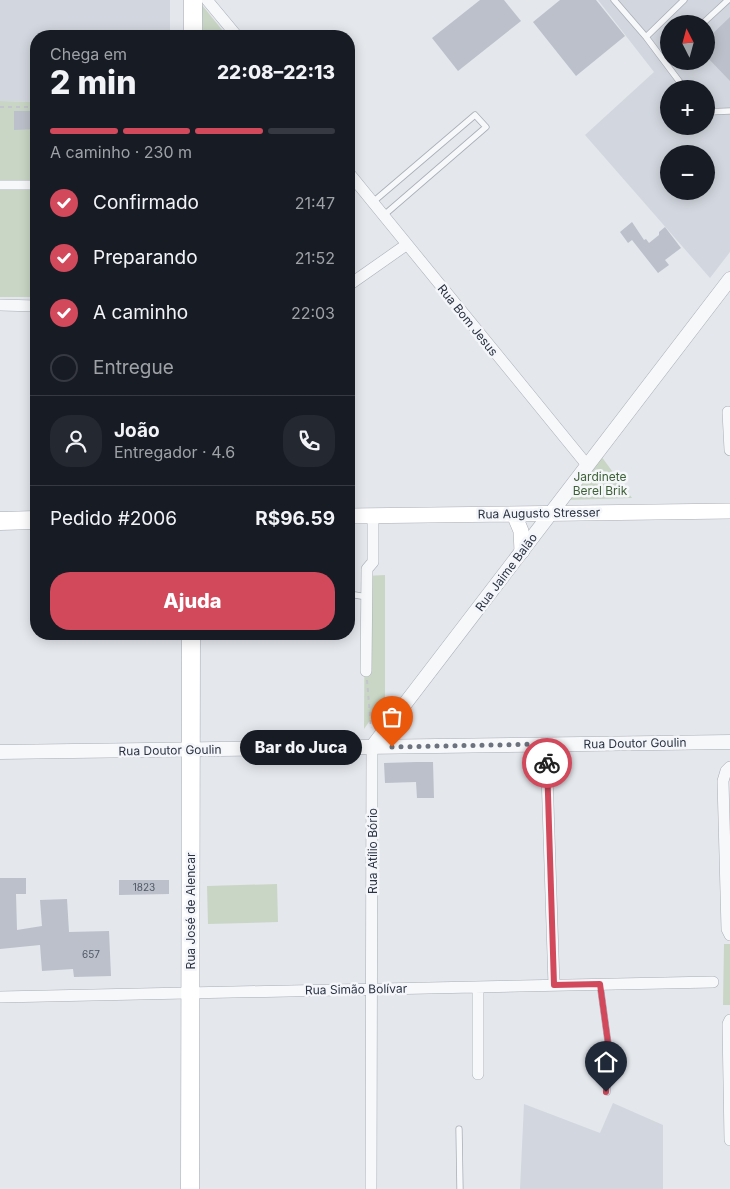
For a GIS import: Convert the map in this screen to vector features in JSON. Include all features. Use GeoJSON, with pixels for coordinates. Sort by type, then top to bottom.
{"type":"FeatureCollection","features":[{"type":"Feature","properties":{"kind":"main road"},"geometry":{"type":"LineString","coordinates":[[193,0],[193,30]]}},
{"type":"Feature","properties":{"kind":"main road","name":"Rua Augusto Stresser"},"geometry":{"type":"LineString","coordinates":[[355,516],[730,511]]}},
{"type":"Feature","properties":{"kind":"main road"},"geometry":{"type":"LineString","coordinates":[[514,514],[521,531],[522,551]]}},
{"type":"Feature","properties":{"kind":"main road"},"geometry":{"type":"LineString","coordinates":[[0,521],[30,520]]}},
{"type":"Feature","properties":{"kind":"main road","name":"Rua José de Alencar"},"geometry":{"type":"LineString","coordinates":[[190,1189],[191,640]]}},
{"type":"Feature","properties":{"kind":"street"},"geometry":{"type":"LineString","coordinates":[[207,0],[232,30]]}},
{"type":"Feature","properties":{"kind":"street","name":"Rua Bom Jesus"},"geometry":{"type":"LineString","coordinates":[[355,180],[406,245],[588,465]]}},
{"type":"Feature","properties":{"kind":"street"},"geometry":{"type":"LineString","coordinates":[[0,185],[30,185]]}},
{"type":"Feature","properties":{"kind":"street"},"geometry":{"type":"LineString","coordinates":[[355,280],[406,245]]}},
{"type":"Feature","properties":{"kind":"street","name":"Rua Jaime Balão"},"geometry":{"type":"LineString","coordinates":[[372,747],[729,281]]}},
{"type":"Feature","properties":{"kind":"street"},"geometry":{"type":"LineString","coordinates":[[0,306],[30,306]]}},
{"type":"Feature","properties":{"kind":"street"},"geometry":{"type":"LineString","coordinates":[[728,412],[730,450]]}},
{"type":"Feature","properties":{"kind":"street"},"geometry":{"type":"LineString","coordinates":[[366,671],[367,569],[373,562],[373,516]]}},
{"type":"Feature","properties":{"kind":"street","name":"Rua Doutor Goulin"},"geometry":{"type":"LineString","coordinates":[[0,752],[730,742]]}},
{"type":"Feature","properties":{"kind":"street"},"geometry":{"type":"LineString","coordinates":[[546,744],[554,985]]}},
{"type":"Feature","properties":{"kind":"street","name":"Rua Atílio Bório"},"geometry":{"type":"LineString","coordinates":[[371,1189],[372,747]]}},
{"type":"Feature","properties":{"kind":"street"},"geometry":{"type":"LineString","coordinates":[[730,767],[726,771],[723,782],[727,928],[730,936]]}},
{"type":"Feature","properties":{"kind":"street","name":"Rua Simão Bolívar"},"geometry":{"type":"LineString","coordinates":[[0,997],[713,982]]}},
{"type":"Feature","properties":{"kind":"street"},"geometry":{"type":"LineString","coordinates":[[478,987],[478,1074]]}},
{"type":"Feature","properties":{"kind":"street"},"geometry":{"type":"LineString","coordinates":[[730,1020],[728,1024],[730,1140]]}},
{"type":"Feature","properties":{"kind":"lane"},"geometry":{"type":"LineString","coordinates":[[614,0],[646,37],[678,80]]}},
{"type":"Feature","properties":{"kind":"lane"},"geometry":{"type":"LineString","coordinates":[[646,37],[684,0]]}},
{"type":"Feature","properties":{"kind":"lane"},"geometry":{"type":"LineString","coordinates":[[712,15],[728,0]]}},
{"type":"Feature","properties":{"kind":"lane"},"geometry":{"type":"LineString","coordinates":[[715,112],[730,112]]}},
{"type":"Feature","properties":{"kind":"lane"},"geometry":{"type":"LineString","coordinates":[[373,202],[475,115],[486,127],[383,216]]}},
{"type":"Feature","properties":{"kind":"lane"},"geometry":{"type":"LineString","coordinates":[[355,595],[367,597]]}},
{"type":"Feature","properties":{"kind":"lane"},"geometry":{"type":"LineString","coordinates":[[600,984],[609,1050],[606,1092]]}},
{"type":"Feature","properties":{"kind":"lane"},"geometry":{"type":"LineString","coordinates":[[459,1129],[460,1189]]}},
{"type":"Feature","properties":{"kind":"path"},"geometry":{"type":"LineString","coordinates":[[0,107],[30,107]]}},
{"type":"Feature","properties":{"kind":"path"},"geometry":{"type":"LineString","coordinates":[[366,671],[372,747]]}},
{"type":"Feature","properties":{"kind":"shaded area"},"geometry":{"type":"Polygon","coordinates":[[[0,0],[170,0],[170,30],[30,30],[30,102],[0,101],[0,0]]]}},
{"type":"Feature","properties":{"kind":"shaded area"},"geometry":{"type":"Polygon","coordinates":[[[598,0],[730,0],[730,252],[710,278],[585,135],[654,72],[598,0]]]}},
{"type":"Feature","properties":{"kind":"shaded area"},"geometry":{"type":"Polygon","coordinates":[[[613,1103],[663,1125],[663,1189],[520,1189],[524,1104],[600,1133],[613,1103]]]}},
{"type":"Feature","properties":{"kind":"green space"},"geometry":{"type":"Polygon","coordinates":[[[202,5],[222,30],[203,30],[202,5]]]}},
{"type":"Feature","properties":{"kind":"green space"},"geometry":{"type":"Polygon","coordinates":[[[0,101],[30,102],[30,297],[0,297],[0,101]]]}},
{"type":"Feature","properties":{"kind":"green space","name":"Jardinete Berel Brik"},"geometry":{"type":"Polygon","coordinates":[[[601,456],[632,498],[566,500],[601,456]]]}},
{"type":"Feature","properties":{"kind":"green space"},"geometry":{"type":"Polygon","coordinates":[[[385,575],[385,699],[364,729],[365,576],[385,575]]]}},
{"type":"Feature","properties":{"kind":"green space"},"geometry":{"type":"Polygon","coordinates":[[[277,884],[278,922],[208,924],[207,886],[277,884]]]}},
{"type":"Feature","properties":{"kind":"green space"},"geometry":{"type":"Polygon","coordinates":[[[724,944],[730,944],[730,1005],[723,1005],[724,944]]]}},
{"type":"Feature","properties":{"kind":"building"},"geometry":{"type":"Polygon","coordinates":[[[480,0],[504,0],[521,21],[458,71],[432,38],[480,0]]]}},
{"type":"Feature","properties":{"kind":"building"},"geometry":{"type":"Polygon","coordinates":[[[560,0],[596,0],[625,36],[576,76],[533,22],[560,0]]]}},
{"type":"Feature","properties":{"kind":"building"},"geometry":{"type":"Polygon","coordinates":[[[730,17],[730,81],[715,65],[715,31],[730,17]]]}},
{"type":"Feature","properties":{"kind":"building"},"geometry":{"type":"Polygon","coordinates":[[[14,111],[30,111],[30,129],[14,130],[14,111]]]}},
{"type":"Feature","properties":{"kind":"building"},"geometry":{"type":"Polygon","coordinates":[[[632,222],[644,240],[646,239],[649,243],[665,227],[681,248],[665,260],[669,265],[658,273],[632,240],[628,243],[620,232],[632,222]]]}},
{"type":"Feature","properties":{"kind":"building"},"geometry":{"type":"Polygon","coordinates":[[[433,762],[434,798],[417,798],[416,782],[385,783],[384,763],[433,762]]]}},
{"type":"Feature","properties":{"kind":"building"},"geometry":{"type":"Polygon","coordinates":[[[0,878],[26,878],[26,894],[16,894],[17,930],[42,926],[40,900],[67,899],[69,932],[109,931],[111,976],[74,977],[73,969],[42,971],[40,945],[0,949],[0,878]]]}},
{"type":"Feature","properties":{"kind":"building"},"geometry":{"type":"Polygon","coordinates":[[[119,880],[169,880],[169,894],[119,895],[119,880]]]}},
{"type":"Feature","properties":{"kind":"way so far"},"geometry":{"type":"LineString","coordinates":[[392,747],[546,744],[547,763]]}},
{"type":"Feature","properties":{"kind":"place","name":"Bar do Juca"},"geometry":{"type":"Point","coordinates":[392,747]}},
{"type":"Feature","properties":{"kind":"route"},"geometry":{"type":"LineString","coordinates":[[547,763],[554,985],[600,984],[609,1050],[606,1092]]}}]}
